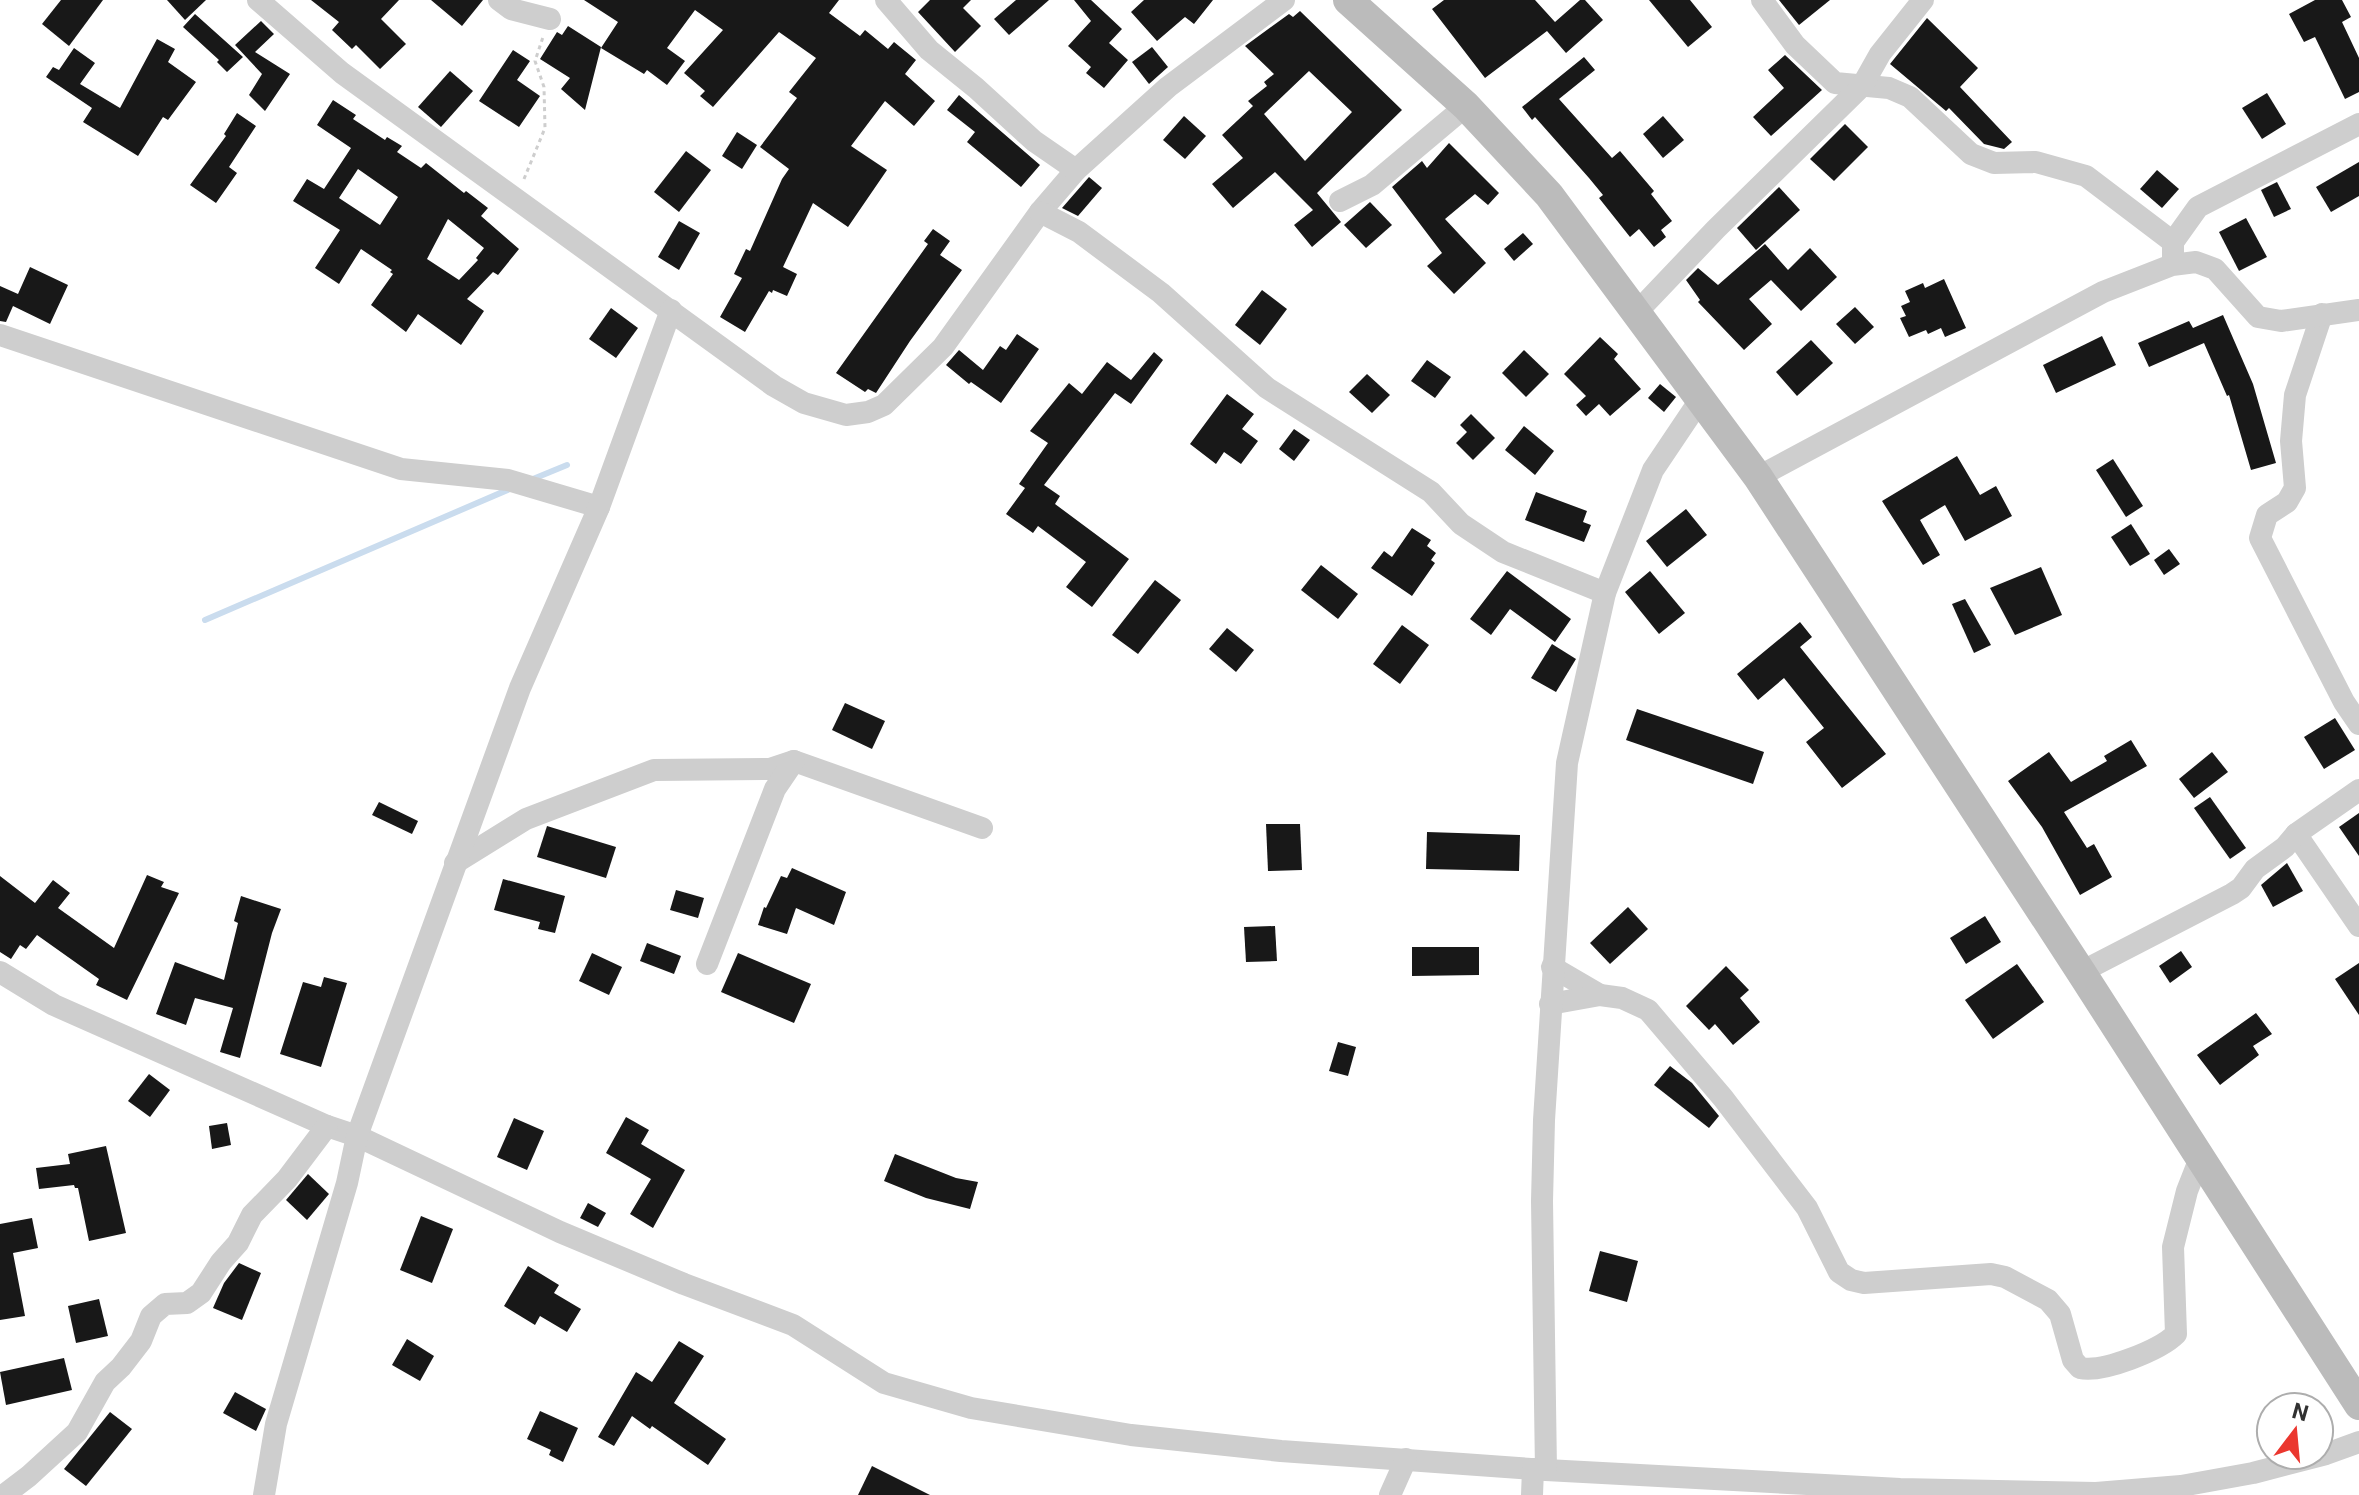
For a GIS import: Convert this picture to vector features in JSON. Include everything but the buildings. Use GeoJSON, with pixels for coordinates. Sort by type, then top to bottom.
{"type":"FeatureCollection","features":[{"type":"Feature","properties":{"kind":"main road"},"geometry":{"type":"LineString","coordinates":[[1348,0],[1466,106],[1549,195],[1758,477],[2359,1405]]}},
{"type":"Feature","properties":{"kind":"street"},"geometry":{"type":"LineString","coordinates":[[258,0],[342,73],[774,386],[804,403],[846,415],[868,412],[884,405],[943,347],[1040,212],[1076,170],[1168,87],[1284,0]]}},
{"type":"Feature","properties":{"kind":"street"},"geometry":{"type":"LineString","coordinates":[[499,0],[511,9],[550,19]]}},
{"type":"Feature","properties":{"kind":"street"},"geometry":{"type":"LineString","coordinates":[[886,0],[929,50],[1034,141],[1076,170]]}},
{"type":"Feature","properties":{"kind":"street"},"geometry":{"type":"LineString","coordinates":[[1762,0],[1795,45],[1835,83],[1889,88],[1910,97],[1971,154],[1994,163],[2036,162],[2086,176],[2173,242]]}},
{"type":"Feature","properties":{"kind":"street"},"geometry":{"type":"LineString","coordinates":[[1637,312],[1716,229],[1862,86],[1880,54],[1923,0]]}},
{"type":"Feature","properties":{"kind":"street"},"geometry":{"type":"LineString","coordinates":[[1823,124],[1835,83]]}},
{"type":"Feature","properties":{"kind":"street"},"geometry":{"type":"LineString","coordinates":[[1340,201],[1372,185],[1466,106]]}},
{"type":"Feature","properties":{"kind":"street"},"geometry":{"type":"LineString","coordinates":[[2172,265],[2173,242],[2198,207],[2359,124]]}},
{"type":"Feature","properties":{"kind":"street"},"geometry":{"type":"LineString","coordinates":[[1040,212],[1079,232],[1161,293],[1267,388],[1431,492],[1461,524],[1503,552],[1605,593]]}},
{"type":"Feature","properties":{"kind":"street"},"geometry":{"type":"LineString","coordinates":[[1758,477],[2103,292],[2172,265],[2196,262],[2215,269],[2258,317],[2281,321],[2359,310]]}},
{"type":"Feature","properties":{"kind":"street"},"geometry":{"type":"LineString","coordinates":[[264,1495],[276,1424],[347,1183],[357,1136],[520,688],[599,507],[671,310]]}},
{"type":"Feature","properties":{"kind":"street"},"geometry":{"type":"LineString","coordinates":[[2322,314],[2295,395],[2291,441],[2295,488],[2287,502],[2267,515],[2260,538],[2344,702],[2359,724]]}},
{"type":"Feature","properties":{"kind":"street"},"geometry":{"type":"LineString","coordinates":[[0,335],[401,469],[508,480],[599,507]]}},
{"type":"Feature","properties":{"kind":"street"},"geometry":{"type":"LineString","coordinates":[[1532,1495],[1540,1470],[1542,1201],[1552,967],[1567,763],[1605,593],[1653,470],[1700,400]]}},
{"type":"Feature","properties":{"kind":"street"},"geometry":{"type":"LineString","coordinates":[[455,863],[526,819],[654,770],[770,769],[794,761],[982,828]]}},
{"type":"Feature","properties":{"kind":"street"},"geometry":{"type":"LineString","coordinates":[[707,964],[775,789],[794,761]]}},
{"type":"Feature","properties":{"kind":"street"},"geometry":{"type":"LineString","coordinates":[[2081,972],[2232,894],[2241,888],[2255,869],[2285,847],[2296,834],[2359,790]]}},
{"type":"Feature","properties":{"kind":"street"},"geometry":{"type":"LineString","coordinates":[[2296,834],[2359,926]]}},
{"type":"Feature","properties":{"kind":"street"},"geometry":{"type":"LineString","coordinates":[[1552,967],[1600,995],[1634,1003],[1648,1010],[1723,1098],[1807,1208],[1839,1272],[1851,1280],[1864,1283],[1991,1274],[2005,1277],[2048,1300],[2060,1314],[2073,1360],[2080,1368],[2095,1370],[2152,1350],[2176,1334],[2173,1247],[2187,1191],[2200,1158]]}},
{"type":"Feature","properties":{"kind":"street"},"geometry":{"type":"LineString","coordinates":[[0,972],[54,1005],[327,1126],[357,1136],[560,1232],[793,1325],[884,1383],[971,1408],[1131,1435],[1281,1451],[1540,1470],[1885,1489],[2096,1493],[2181,1486],[2253,1473],[2359,1442]]}},
{"type":"Feature","properties":{"kind":"street"},"geometry":{"type":"LineString","coordinates":[[1550,1004],[1600,995]]}},
{"type":"Feature","properties":{"kind":"street"},"geometry":{"type":"LineString","coordinates":[[0,1482],[4,1495],[77,1432],[105,1382],[141,1341],[151,1316],[165,1304],[187,1303],[201,1293],[238,1243],[252,1215],[287,1179],[327,1126]]}},
{"type":"Feature","properties":{"kind":"street"},"geometry":{"type":"LineString","coordinates":[[1390,1495],[1406,1459]]}},
{"type":"Feature","properties":{"kind":"path"},"geometry":{"type":"LineString","coordinates":[[516,197],[545,128],[544,87],[535,61],[550,19]]}},
{"type":"Feature","properties":{"kind":"waterway"},"geometry":{"type":"LineString","coordinates":[[533,479],[567,465]]}},
{"type":"Feature","properties":{"kind":"waterway"},"geometry":{"type":"LineString","coordinates":[[205,620],[512,488]]}}]}
